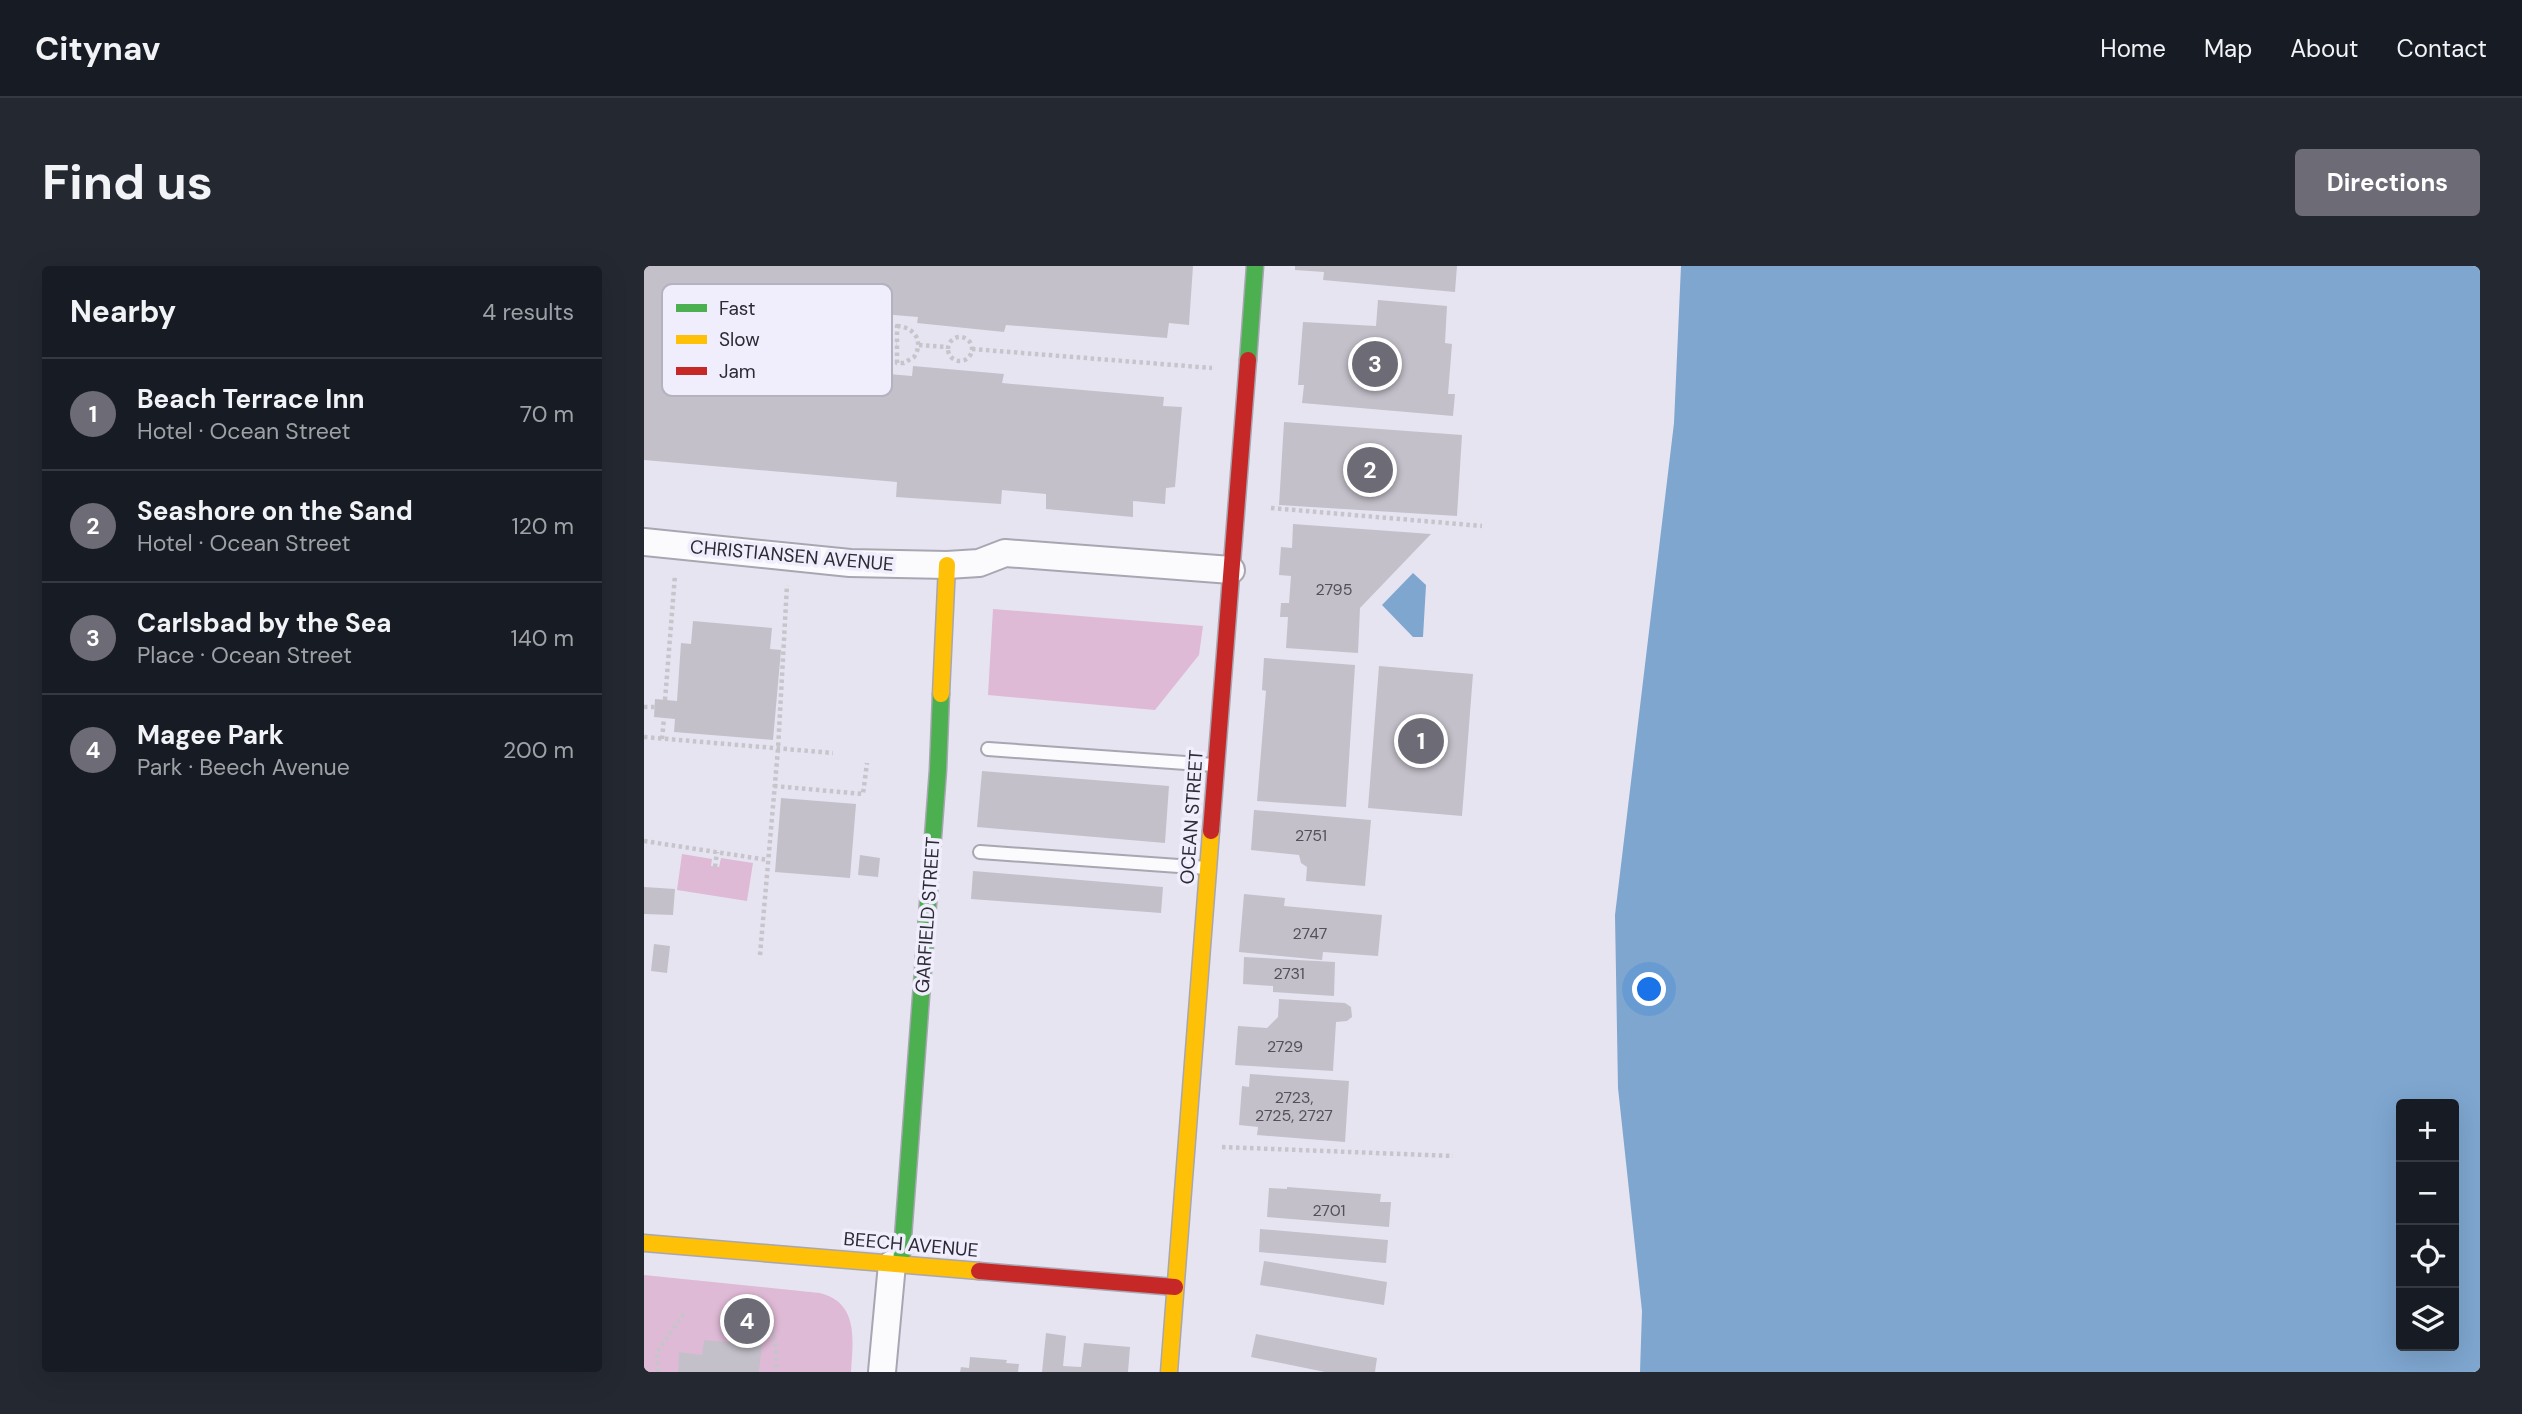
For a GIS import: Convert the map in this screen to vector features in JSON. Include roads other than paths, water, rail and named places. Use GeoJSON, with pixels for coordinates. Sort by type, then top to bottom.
{"type":"FeatureCollection","features":[{"type":"Feature","properties":{"kind":"street","name":"OCEAN STREET"},"geometry":{"type":"LineString","coordinates":[[1169,1372],[1255,266]]}},
{"type":"Feature","properties":{"kind":"street","name":"CHRISTIANSEN AVENUE"},"geometry":{"type":"LineString","coordinates":[[644,542],[850,564],[979,563],[1005,552],[1231,570]]}},
{"type":"Feature","properties":{"kind":"street","name":"GARFIELD STREET"},"geometry":{"type":"LineString","coordinates":[[882,1372],[897,1264],[938,770],[947,565]]}},
{"type":"Feature","properties":{"kind":"street","name":"BEECH AVENUE"},"geometry":{"type":"LineString","coordinates":[[644,1243],[1175,1287]]}},
{"type":"Feature","properties":{"kind":"lane"},"geometry":{"type":"LineString","coordinates":[[988,749],[1216,765]]}},
{"type":"Feature","properties":{"kind":"lane"},"geometry":{"type":"LineString","coordinates":[[980,852],[1208,868]]}},
{"type":"Feature","properties":{"kind":"water"},"geometry":{"type":"Polygon","coordinates":[[[1681,266],[2480,266],[2480,1372],[1640,1372],[1642,1311],[1618,1088],[1615,915],[1674,423],[1681,266]]]}},
{"type":"Feature","properties":{"kind":"water"},"geometry":{"type":"Polygon","coordinates":[[[1413,573],[1426,585],[1423,637],[1413,637],[1382,605],[1413,573]]]}},
{"type":"Feature","properties":{"kind":"place","name":"Carlsbad by the Sea"},"geometry":{"type":"Point","coordinates":[1375,364]}},
{"type":"Feature","properties":{"kind":"place","name":"Seashore on the Sand"},"geometry":{"type":"Point","coordinates":[1370,470]}},
{"type":"Feature","properties":{"kind":"place","name":"Beach Terrace Inn"},"geometry":{"type":"Point","coordinates":[1421,741]}},
{"type":"Feature","properties":{"kind":"place","name":"Magee Park"},"geometry":{"type":"Point","coordinates":[747,1321]}}]}
